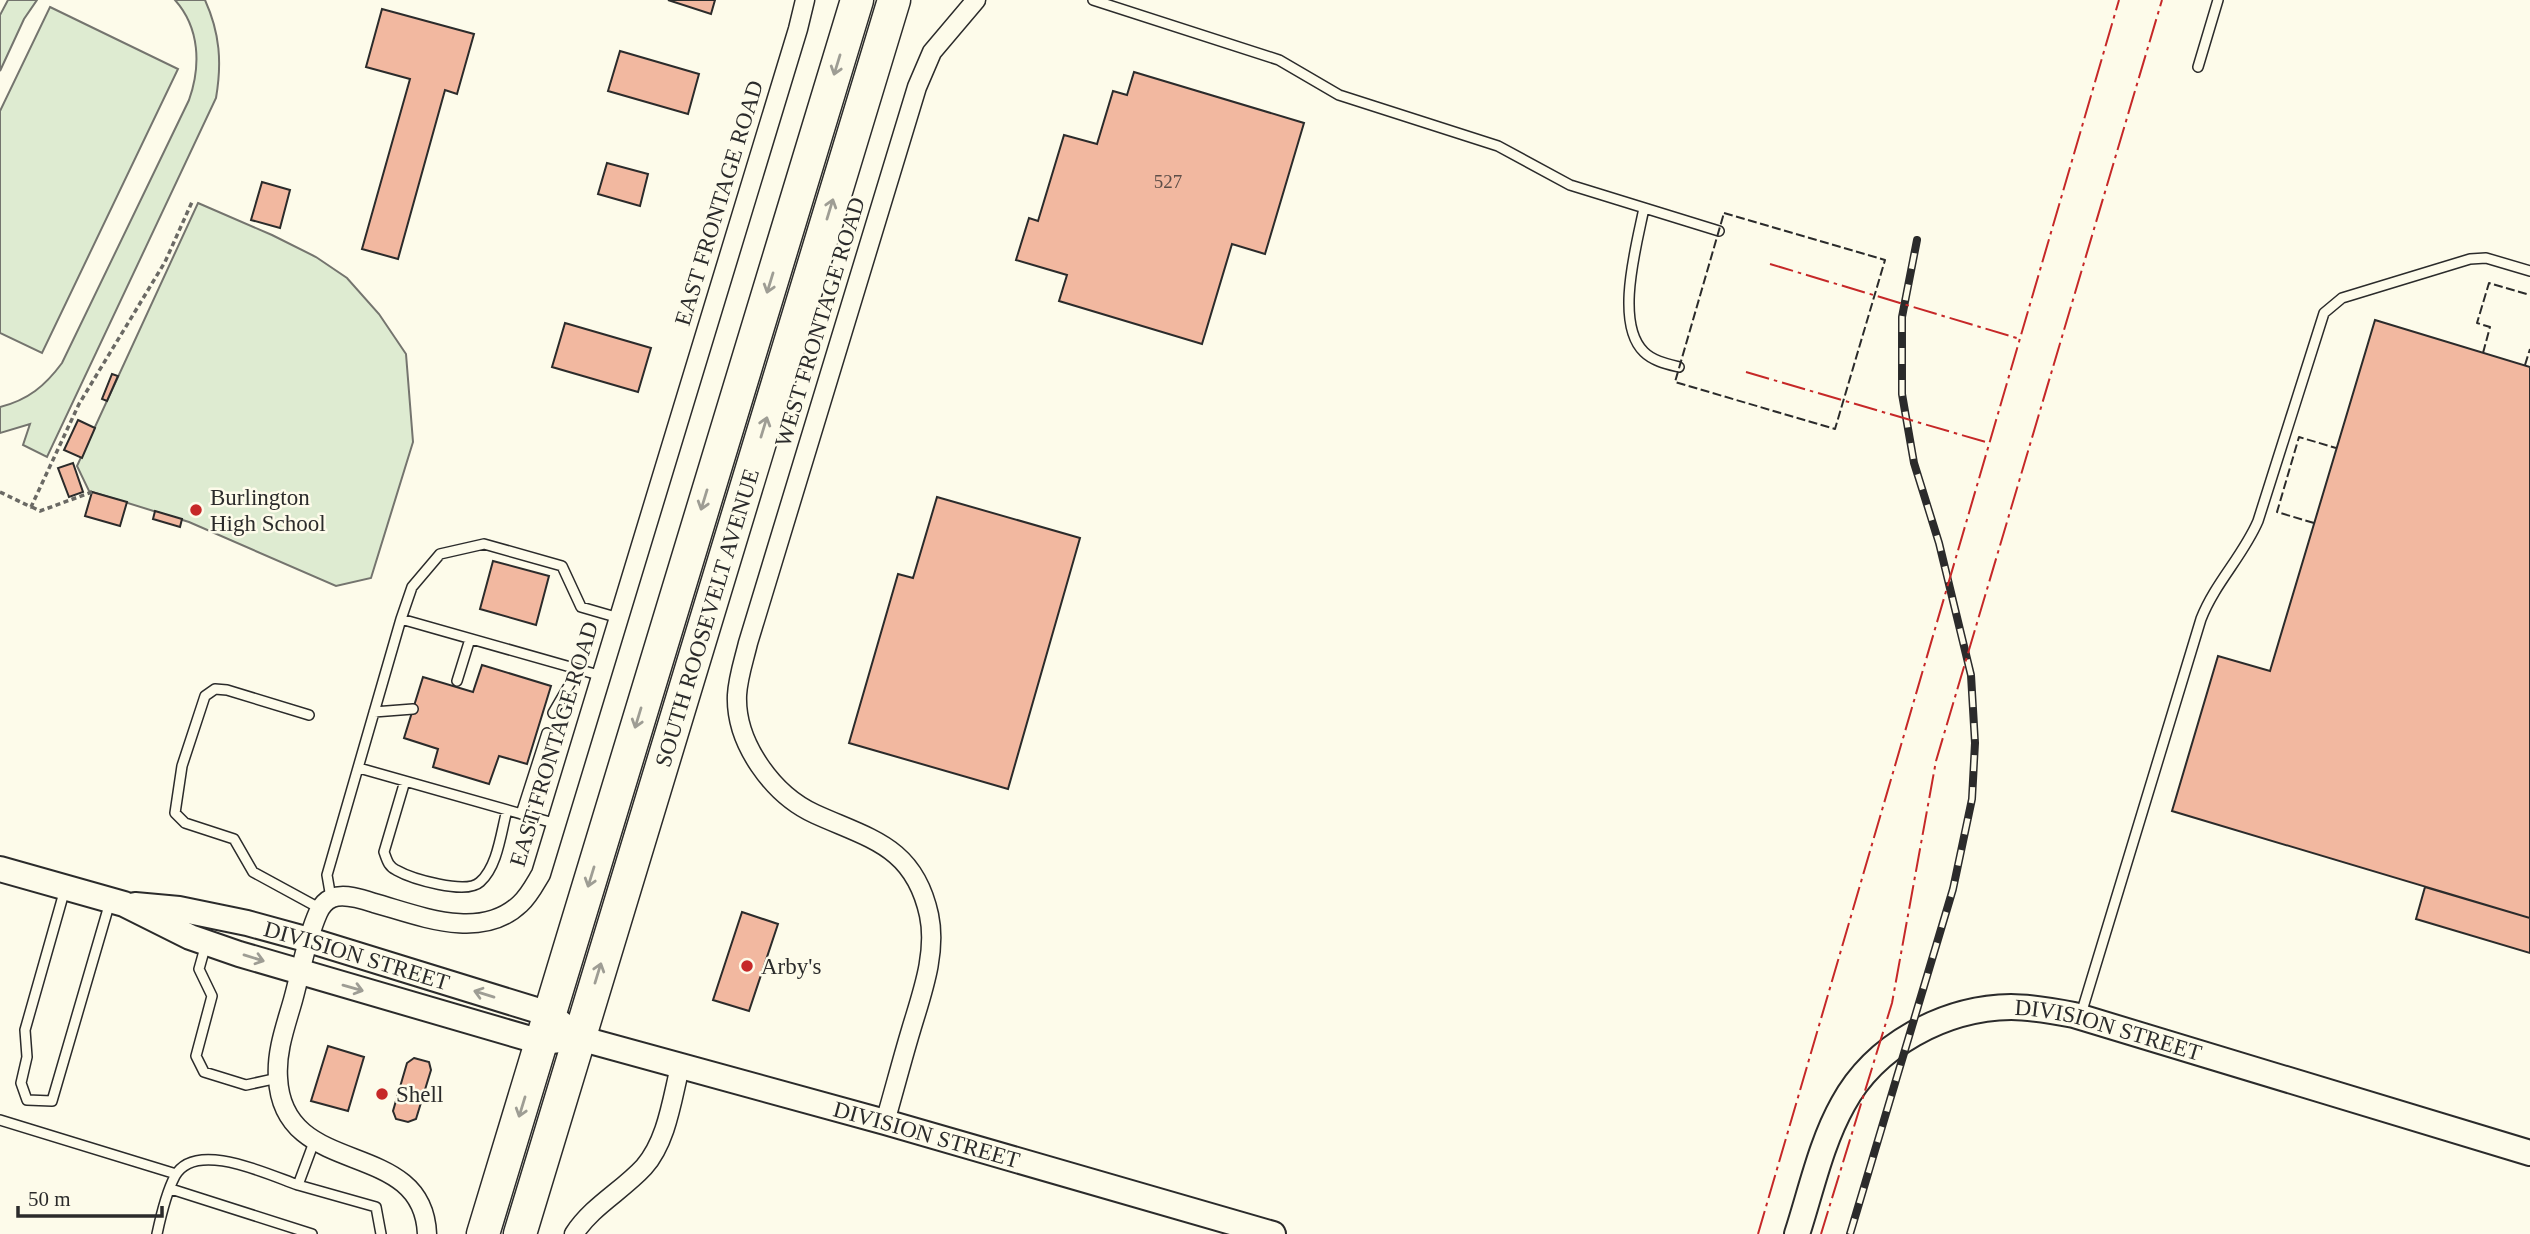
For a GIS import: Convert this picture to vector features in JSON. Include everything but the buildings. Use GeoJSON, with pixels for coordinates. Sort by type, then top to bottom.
{"type":"FeatureCollection","features":[{"type":"Feature","properties":{"kind":"highway","name":"SOUTH ROOSEVELT AVENUE"},"geometry":{"type":"LineString","coordinates":[[484,1234],[857,0]]}},
{"type":"Feature","properties":{"kind":"highway"},"geometry":{"type":"LineString","coordinates":[[870,77],[884,0]]}},
{"type":"Feature","properties":{"kind":"highway","name":"SOUTH ROOSEVELT AVENUE"},"geometry":{"type":"LineString","coordinates":[[520,1234],[894,0]]}},
{"type":"Feature","properties":{"kind":"street","name":"EAST FRONTAGE ROAD"},"geometry":{"type":"LineString","coordinates":[[326,903],[343,896],[456,924],[494,919],[520,904],[533,890],[557,824],[805,0]]}},
{"type":"Feature","properties":{"kind":"street","name":"WEST FRONTAGE ROAD"},"geometry":{"type":"LineString","coordinates":[[885,1122],[930,953],[929,915],[924,899],[905,864],[886,846],[799,806],[774,785],[754,755],[742,729],[737,695],[748,643],[917,87],[932,52],[976,0]]}},
{"type":"Feature","properties":{"kind":"street","name":"DIVISION STREET"},"geometry":{"type":"LineString","coordinates":[[0,869],[117,902],[182,933],[300,973],[545,1028],[885,1122],[1273,1234]]}},
{"type":"Feature","properties":{"kind":"street","name":"DIVISION STREET"},"geometry":{"type":"LineString","coordinates":[[117,902],[196,911],[309,940],[545,1028]]}},
{"type":"Feature","properties":{"kind":"street"},"geometry":{"type":"LineString","coordinates":[[326,903],[309,940],[279,1048],[278,1079],[281,1096],[293,1122],[314,1142],[379,1167],[405,1184],[423,1213],[427,1234]]}},
{"type":"Feature","properties":{"kind":"street","name":"DIVISION STREET"},"geometry":{"type":"LineString","coordinates":[[1797,1234],[1842,1105],[1870,1066],[1929,1026],[1982,1010],[2033,1008],[2081,1017],[2530,1153]]}},
{"type":"Feature","properties":{"kind":"street"},"geometry":{"type":"LineString","coordinates":[[574,1234],[604,1199],[632,1178],[649,1160],[660,1138],[680,1067]]}},
{"type":"Feature","properties":{"kind":"lane"},"geometry":{"type":"LineString","coordinates":[[1093,0],[1279,60],[1339,95],[1498,146],[1570,185],[1719,231]]}},
{"type":"Feature","properties":{"kind":"lane"},"geometry":{"type":"LineString","coordinates":[[2198,67],[2218,0]]}},
{"type":"Feature","properties":{"kind":"lane"},"geometry":{"type":"LineString","coordinates":[[1644,208],[1630,278],[1628,299],[1631,322],[1636,341],[1643,352],[1655,360],[1679,367]]}},
{"type":"Feature","properties":{"kind":"lane"},"geometry":{"type":"LineString","coordinates":[[2081,1017],[2202,619],[2212,594],[2249,541],[2258,520],[2324,313],[2342,298],[2470,258],[2486,258],[2530,271]]}},
{"type":"Feature","properties":{"kind":"lane"},"geometry":{"type":"LineString","coordinates":[[309,715],[228,690],[215,690],[205,696],[182,766],[175,813],[186,823],[234,839],[253,872],[326,903],[327,876],[401,619],[412,587],[440,554],[484,544],[562,566],[581,607],[619,618]]}},
{"type":"Feature","properties":{"kind":"lane"},"geometry":{"type":"LineString","coordinates":[[401,619],[602,676]]}},
{"type":"Feature","properties":{"kind":"lane"},"geometry":{"type":"LineString","coordinates":[[457,681],[470,639]]}},
{"type":"Feature","properties":{"kind":"lane"},"geometry":{"type":"LineString","coordinates":[[553,713],[571,682],[575,668]]}},
{"type":"Feature","properties":{"kind":"lane"},"geometry":{"type":"LineString","coordinates":[[374,712],[413,709]]}},
{"type":"Feature","properties":{"kind":"lane"},"geometry":{"type":"LineString","coordinates":[[521,814],[547,733]]}},
{"type":"Feature","properties":{"kind":"lane"},"geometry":{"type":"LineString","coordinates":[[359,768],[557,824]]}},
{"type":"Feature","properties":{"kind":"lane"},"geometry":{"type":"LineString","coordinates":[[405,781],[384,852],[388,863],[396,870],[433,882],[466,888],[478,884],[490,871],[507,810]]}},
{"type":"Feature","properties":{"kind":"lane"},"geometry":{"type":"LineString","coordinates":[[66,887],[25,1030],[27,1057],[21,1083],[27,1100],[52,1101],[117,902]]}},
{"type":"Feature","properties":{"kind":"lane"},"geometry":{"type":"LineString","coordinates":[[206,942],[199,969],[212,996],[196,1056],[204,1072],[246,1085],[278,1079]]}},
{"type":"Feature","properties":{"kind":"lane"},"geometry":{"type":"LineString","coordinates":[[0,1120],[176,1174]]}},
{"type":"Feature","properties":{"kind":"lane"},"geometry":{"type":"LineString","coordinates":[[298,1185],[314,1142]]}},
{"type":"Feature","properties":{"kind":"lane"},"geometry":{"type":"LineString","coordinates":[[157,1234],[176,1174],[192,1161],[216,1158],[376,1207],[381,1234]]}},
{"type":"Feature","properties":{"kind":"lane"},"geometry":{"type":"LineString","coordinates":[[171,1189],[312,1234]]}},
{"type":"Feature","properties":{"kind":"path"},"geometry":{"type":"LineString","coordinates":[[31,507],[79,404],[165,262],[192,202]]}},
{"type":"Feature","properties":{"kind":"path"},"geometry":{"type":"LineString","coordinates":[[0,492],[40,511],[92,492]]}},
{"type":"Feature","properties":{"kind":"green space"},"geometry":{"type":"Polygon","coordinates":[[[8,0],[37,0],[24,19],[0,71],[0,15],[8,0]]]}},
{"type":"Feature","properties":{"kind":"green space"},"geometry":{"type":"Polygon","coordinates":[[[175,0],[205,0],[214,24],[218,48],[216,98],[47,457],[23,445],[30,424],[0,433],[0,407],[35,391],[62,363],[189,100],[195,74],[196,48],[189,23],[175,0]]]}},
{"type":"Feature","properties":{"kind":"green space"},"geometry":{"type":"Polygon","coordinates":[[[50,7],[178,69],[42,353],[0,333],[0,111],[50,7]]]}},
{"type":"Feature","properties":{"kind":"green space"},"geometry":{"type":"Polygon","coordinates":[[[198,203],[316,257],[347,278],[379,314],[406,354],[413,442],[371,578],[336,586],[189,522],[89,491],[77,466],[198,203]]]}},
{"type":"Feature","properties":{"kind":"railway"},"geometry":{"type":"LineString","coordinates":[[1850,1234],[1953,889],[1972,799],[1975,743],[1971,675],[1939,543],[1914,463],[1902,394],[1902,317],[1917,240]]}},
{"type":"Feature","properties":{"kind":"fence"},"geometry":{"type":"LineString","coordinates":[[1724,213],[1885,260],[1835,429],[1675,382],[1724,213]]}},
{"type":"Feature","properties":{"kind":"fence"},"geometry":{"type":"LineString","coordinates":[[2483,353],[2490,327],[2477,323],[2489,283],[2530,295]]}},
{"type":"Feature","properties":{"kind":"fence"},"geometry":{"type":"LineString","coordinates":[[2525,365],[2530,349]]}},
{"type":"Feature","properties":{"kind":"fence"},"geometry":{"type":"LineString","coordinates":[[2314,523],[2277,512],[2299,437],[2336,448]]}},
{"type":"Feature","properties":{"kind":"power"},"geometry":{"type":"LineString","coordinates":[[1758,1234],[2119,0]]}},
{"type":"Feature","properties":{"kind":"power"},"geometry":{"type":"LineString","coordinates":[[1821,1234],[1892,1003],[1936,761],[2162,0]]}},
{"type":"Feature","properties":{"kind":"power"},"geometry":{"type":"LineString","coordinates":[[1770,264],[2020,339]]}},
{"type":"Feature","properties":{"kind":"power"},"geometry":{"type":"LineString","coordinates":[[1746,372],[1989,443]]}},
{"type":"Feature","properties":{"kind":"place","name":"Burlington High School"},"geometry":{"type":"Point","coordinates":[196,510]}},
{"type":"Feature","properties":{"kind":"place","name":"Arby's"},"geometry":{"type":"Point","coordinates":[747,966]}},
{"type":"Feature","properties":{"kind":"place","name":"Shell"},"geometry":{"type":"Point","coordinates":[382,1094]}}]}
